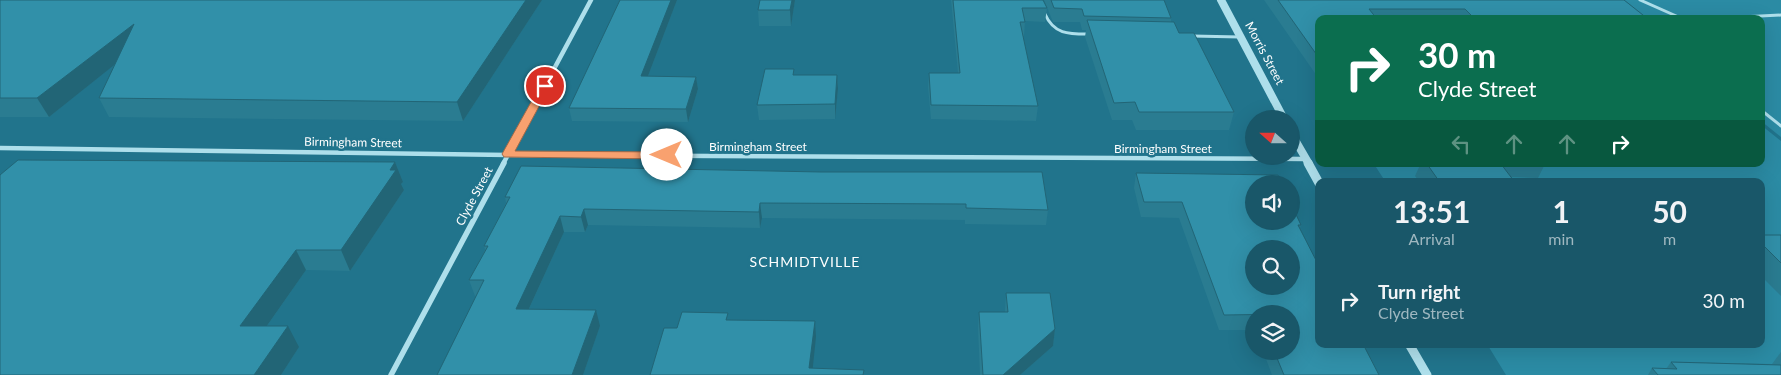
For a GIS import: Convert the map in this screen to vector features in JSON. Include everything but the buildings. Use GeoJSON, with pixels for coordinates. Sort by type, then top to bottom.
{"type":"FeatureCollection","features":[{"type":"Feature","properties":{"kind":"street","name":"Clyde Street"},"geometry":{"type":"LineString","coordinates":[[391,375],[591,0]]}},
{"type":"Feature","properties":{"kind":"street","name":"Morris Street"},"geometry":{"type":"LineString","coordinates":[[1221,0],[1279,110]]}},
{"type":"Feature","properties":{"kind":"street","name":"Birmingham Street"},"geometry":{"type":"LineString","coordinates":[[0,148],[508,154],[1305,159]]}},
{"type":"Feature","properties":{"kind":"street"},"geometry":{"type":"LineString","coordinates":[[1300,149],[1316,178]]}},
{"type":"Feature","properties":{"kind":"street"},"geometry":{"type":"LineString","coordinates":[[1411,348],[1427,375]]}},
{"type":"Feature","properties":{"kind":"lane"},"geometry":{"type":"LineString","coordinates":[[1640,0],[1674,15]]}},
{"type":"Feature","properties":{"kind":"lane"},"geometry":{"type":"LineString","coordinates":[[1043,8],[1049,24],[1055,30],[1065,33],[1096,34]]}},
{"type":"Feature","properties":{"kind":"lane"},"geometry":{"type":"LineString","coordinates":[[1765,16],[1781,15]]}},
{"type":"Feature","properties":{"kind":"lane"},"geometry":{"type":"LineString","coordinates":[[1189,36],[1240,37]]}},
{"type":"Feature","properties":{"kind":"lane"},"geometry":{"type":"LineString","coordinates":[[1765,113],[1781,126]]}},
{"type":"Feature","properties":{"kind":"shaded area"},"geometry":{"type":"Polygon","coordinates":[[[1611,0],[1781,0],[1781,137],[1765,124],[1765,15],[1629,15],[1611,0]]]}},
{"type":"Feature","properties":{"kind":"shaded area"},"geometry":{"type":"Polygon","coordinates":[[[1765,128],[1781,141],[1781,375],[1506,375],[1489,348],[1765,348],[1765,178],[1383,178],[1376,167],[1765,167],[1765,128]]]}},
{"type":"Feature","properties":{"kind":"district","name":"SCHMIDTVILLE"},"geometry":{"type":"Point","coordinates":[805,261]}},
{"type":"Feature","properties":{"kind":"route"},"geometry":{"type":"LineString","coordinates":[[545,86],[508,154],[667,155]]}}]}
